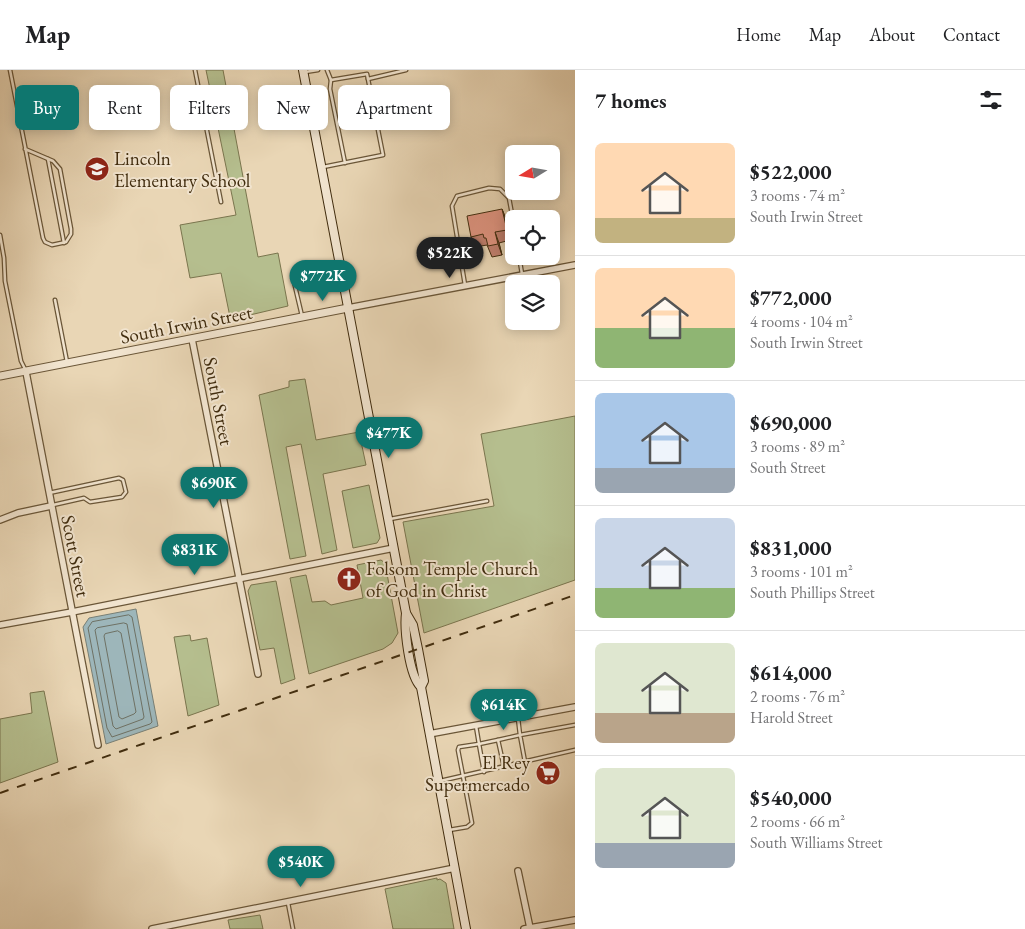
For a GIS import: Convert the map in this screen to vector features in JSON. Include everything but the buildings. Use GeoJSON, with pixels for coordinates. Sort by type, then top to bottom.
{"type":"FeatureCollection","features":[{"type":"Feature","properties":{"kind":"main road"},"geometry":{"type":"LineString","coordinates":[[303,71],[406,613],[404,627],[416,682],[420,687],[466,929]]}},
{"type":"Feature","properties":{"kind":"street","name":"South Irwin Street"},"geometry":{"type":"LineString","coordinates":[[523,275],[575,266]]}},
{"type":"Feature","properties":{"kind":"street","name":"South Irwin Street"},"geometry":{"type":"LineString","coordinates":[[0,376],[505,279]]}},
{"type":"Feature","properties":{"kind":"street","name":"South Street"},"geometry":{"type":"LineString","coordinates":[[192,339],[258,674]]}},
{"type":"Feature","properties":{"kind":"street","name":"Scott Street"},"geometry":{"type":"LineString","coordinates":[[26,372],[98,745]]}},
{"type":"Feature","properties":{"kind":"street"},"geometry":{"type":"LineString","coordinates":[[0,520],[18,513],[51,506]]}},
{"type":"Feature","properties":{"kind":"street"},"geometry":{"type":"LineString","coordinates":[[0,625],[394,548]]}},
{"type":"Feature","properties":{"kind":"street"},"geometry":{"type":"LineString","coordinates":[[429,734],[575,707]]}},
{"type":"Feature","properties":{"kind":"street"},"geometry":{"type":"LineString","coordinates":[[152,929],[455,868]]}},
{"type":"Feature","properties":{"kind":"street"},"geometry":{"type":"LineString","coordinates":[[518,871],[527,928],[575,920]]}},
{"type":"Feature","properties":{"kind":"lane"},"geometry":{"type":"LineString","coordinates":[[10,70],[25,149],[44,242],[52,245],[64,243],[71,234],[60,169],[58,165],[48,159],[25,149]]}},
{"type":"Feature","properties":{"kind":"lane"},"geometry":{"type":"LineString","coordinates":[[195,70],[222,202]]}},
{"type":"Feature","properties":{"kind":"lane"},"geometry":{"type":"LineString","coordinates":[[303,71],[318,70]]}},
{"type":"Feature","properties":{"kind":"lane"},"geometry":{"type":"LineString","coordinates":[[327,70],[331,80],[330,89],[345,163]]}},
{"type":"Feature","properties":{"kind":"lane"},"geometry":{"type":"LineString","coordinates":[[368,79],[406,70]]}},
{"type":"Feature","properties":{"kind":"lane"},"geometry":{"type":"LineString","coordinates":[[322,168],[383,155],[367,74],[331,80]]}},
{"type":"Feature","properties":{"kind":"lane"},"geometry":{"type":"LineString","coordinates":[[48,159],[64,243]]}},
{"type":"Feature","properties":{"kind":"lane"},"geometry":{"type":"LineString","coordinates":[[465,287],[452,206],[457,196],[489,188],[500,189],[509,198],[511,210]]}},
{"type":"Feature","properties":{"kind":"lane"},"geometry":{"type":"LineString","coordinates":[[0,235],[5,281],[21,361],[26,372]]}},
{"type":"Feature","properties":{"kind":"lane"},"geometry":{"type":"LineString","coordinates":[[521,265],[523,275]]}},
{"type":"Feature","properties":{"kind":"lane"},"geometry":{"type":"LineString","coordinates":[[302,317],[294,282],[298,274],[340,266]]}},
{"type":"Feature","properties":{"kind":"lane"},"geometry":{"type":"LineString","coordinates":[[55,300],[67,364]]}},
{"type":"Feature","properties":{"kind":"lane"},"geometry":{"type":"LineString","coordinates":[[49,493],[119,478],[125,484],[126,492],[122,497],[90,502],[84,498],[51,506]]}},
{"type":"Feature","properties":{"kind":"lane"},"geometry":{"type":"LineString","coordinates":[[389,520],[487,501]]}},
{"type":"Feature","properties":{"kind":"lane"},"geometry":{"type":"LineString","coordinates":[[518,718],[525,762]]}},
{"type":"Feature","properties":{"kind":"lane"},"geometry":{"type":"LineString","coordinates":[[448,831],[467,827],[472,823],[459,747],[575,725]]}},
{"type":"Feature","properties":{"kind":"lane"},"geometry":{"type":"LineString","coordinates":[[476,726],[484,772]]}},
{"type":"Feature","properties":{"kind":"lane"},"geometry":{"type":"LineString","coordinates":[[498,740],[504,767]]}},
{"type":"Feature","properties":{"kind":"lane"},"geometry":{"type":"LineString","coordinates":[[439,782],[575,750]]}},
{"type":"Feature","properties":{"kind":"lane"},"geometry":{"type":"LineString","coordinates":[[287,901],[293,929]]}},
{"type":"Feature","properties":{"kind":"green space"},"geometry":{"type":"Polygon","coordinates":[[[206,70],[223,70],[226,85],[209,85],[206,70]]]}},
{"type":"Feature","properties":{"kind":"green space"},"geometry":{"type":"Polygon","coordinates":[[[218,130],[234,130],[258,257],[278,253],[288,306],[233,319],[230,317],[221,273],[190,278],[180,225],[236,215],[218,130]]]}},
{"type":"Feature","properties":{"kind":"green space"},"geometry":{"type":"Polygon","coordinates":[[[305,379],[316,440],[359,432],[366,465],[323,474],[337,550],[322,554],[301,444],[286,447],[306,556],[290,559],[259,395],[289,387],[289,381],[305,379]]]}},
{"type":"Feature","properties":{"kind":"green space"},"geometry":{"type":"Polygon","coordinates":[[[575,416],[575,580],[424,633],[403,522],[494,506],[481,434],[575,416]]]}},
{"type":"Feature","properties":{"kind":"green space"},"geometry":{"type":"Polygon","coordinates":[[[369,485],[380,538],[377,543],[353,548],[342,491],[369,485]]]}},
{"type":"Feature","properties":{"kind":"green space"},"geometry":{"type":"Polygon","coordinates":[[[381,560],[385,563],[398,633],[392,643],[383,649],[309,674],[290,578],[306,575],[312,602],[325,601],[331,605],[363,598],[357,565],[381,560]]]}},
{"type":"Feature","properties":{"kind":"green space"},"geometry":{"type":"Polygon","coordinates":[[[276,581],[295,679],[281,684],[274,648],[260,650],[248,591],[251,585],[276,581]]]}},
{"type":"Feature","properties":{"kind":"green space"},"geometry":{"type":"Polygon","coordinates":[[[190,635],[191,641],[207,638],[219,705],[188,716],[174,637],[190,635]]]}},
{"type":"Feature","properties":{"kind":"green space"},"geometry":{"type":"Polygon","coordinates":[[[44,691],[58,762],[0,783],[0,719],[32,713],[30,693],[44,691]]]}},
{"type":"Feature","properties":{"kind":"green space"},"geometry":{"type":"Polygon","coordinates":[[[437,878],[437,880],[440,879],[446,883],[454,929],[393,929],[385,889],[437,878]]]}},
{"type":"Feature","properties":{"kind":"green space"},"geometry":{"type":"Polygon","coordinates":[[[260,915],[263,929],[230,929],[228,920],[260,915]]]}},
{"type":"Feature","properties":{"kind":"water"},"geometry":{"type":"Polygon","coordinates":[[[136,609],[158,726],[106,744],[83,627],[89,618],[136,609]]]}},
{"type":"Feature","properties":{"kind":"railway"},"geometry":{"type":"LineString","coordinates":[[0,793],[575,595]]}},
{"type":"Feature","properties":{"kind":"place","name":"Lincoln Elementary School"},"geometry":{"type":"Point","coordinates":[97,169]}},
{"type":"Feature","properties":{"kind":"place","name":"Folsom Temple Church of God in Christ"},"geometry":{"type":"Point","coordinates":[349,579]}},
{"type":"Feature","properties":{"kind":"place","name":"El Rey Supermercado"},"geometry":{"type":"Point","coordinates":[548,773]}}]}
